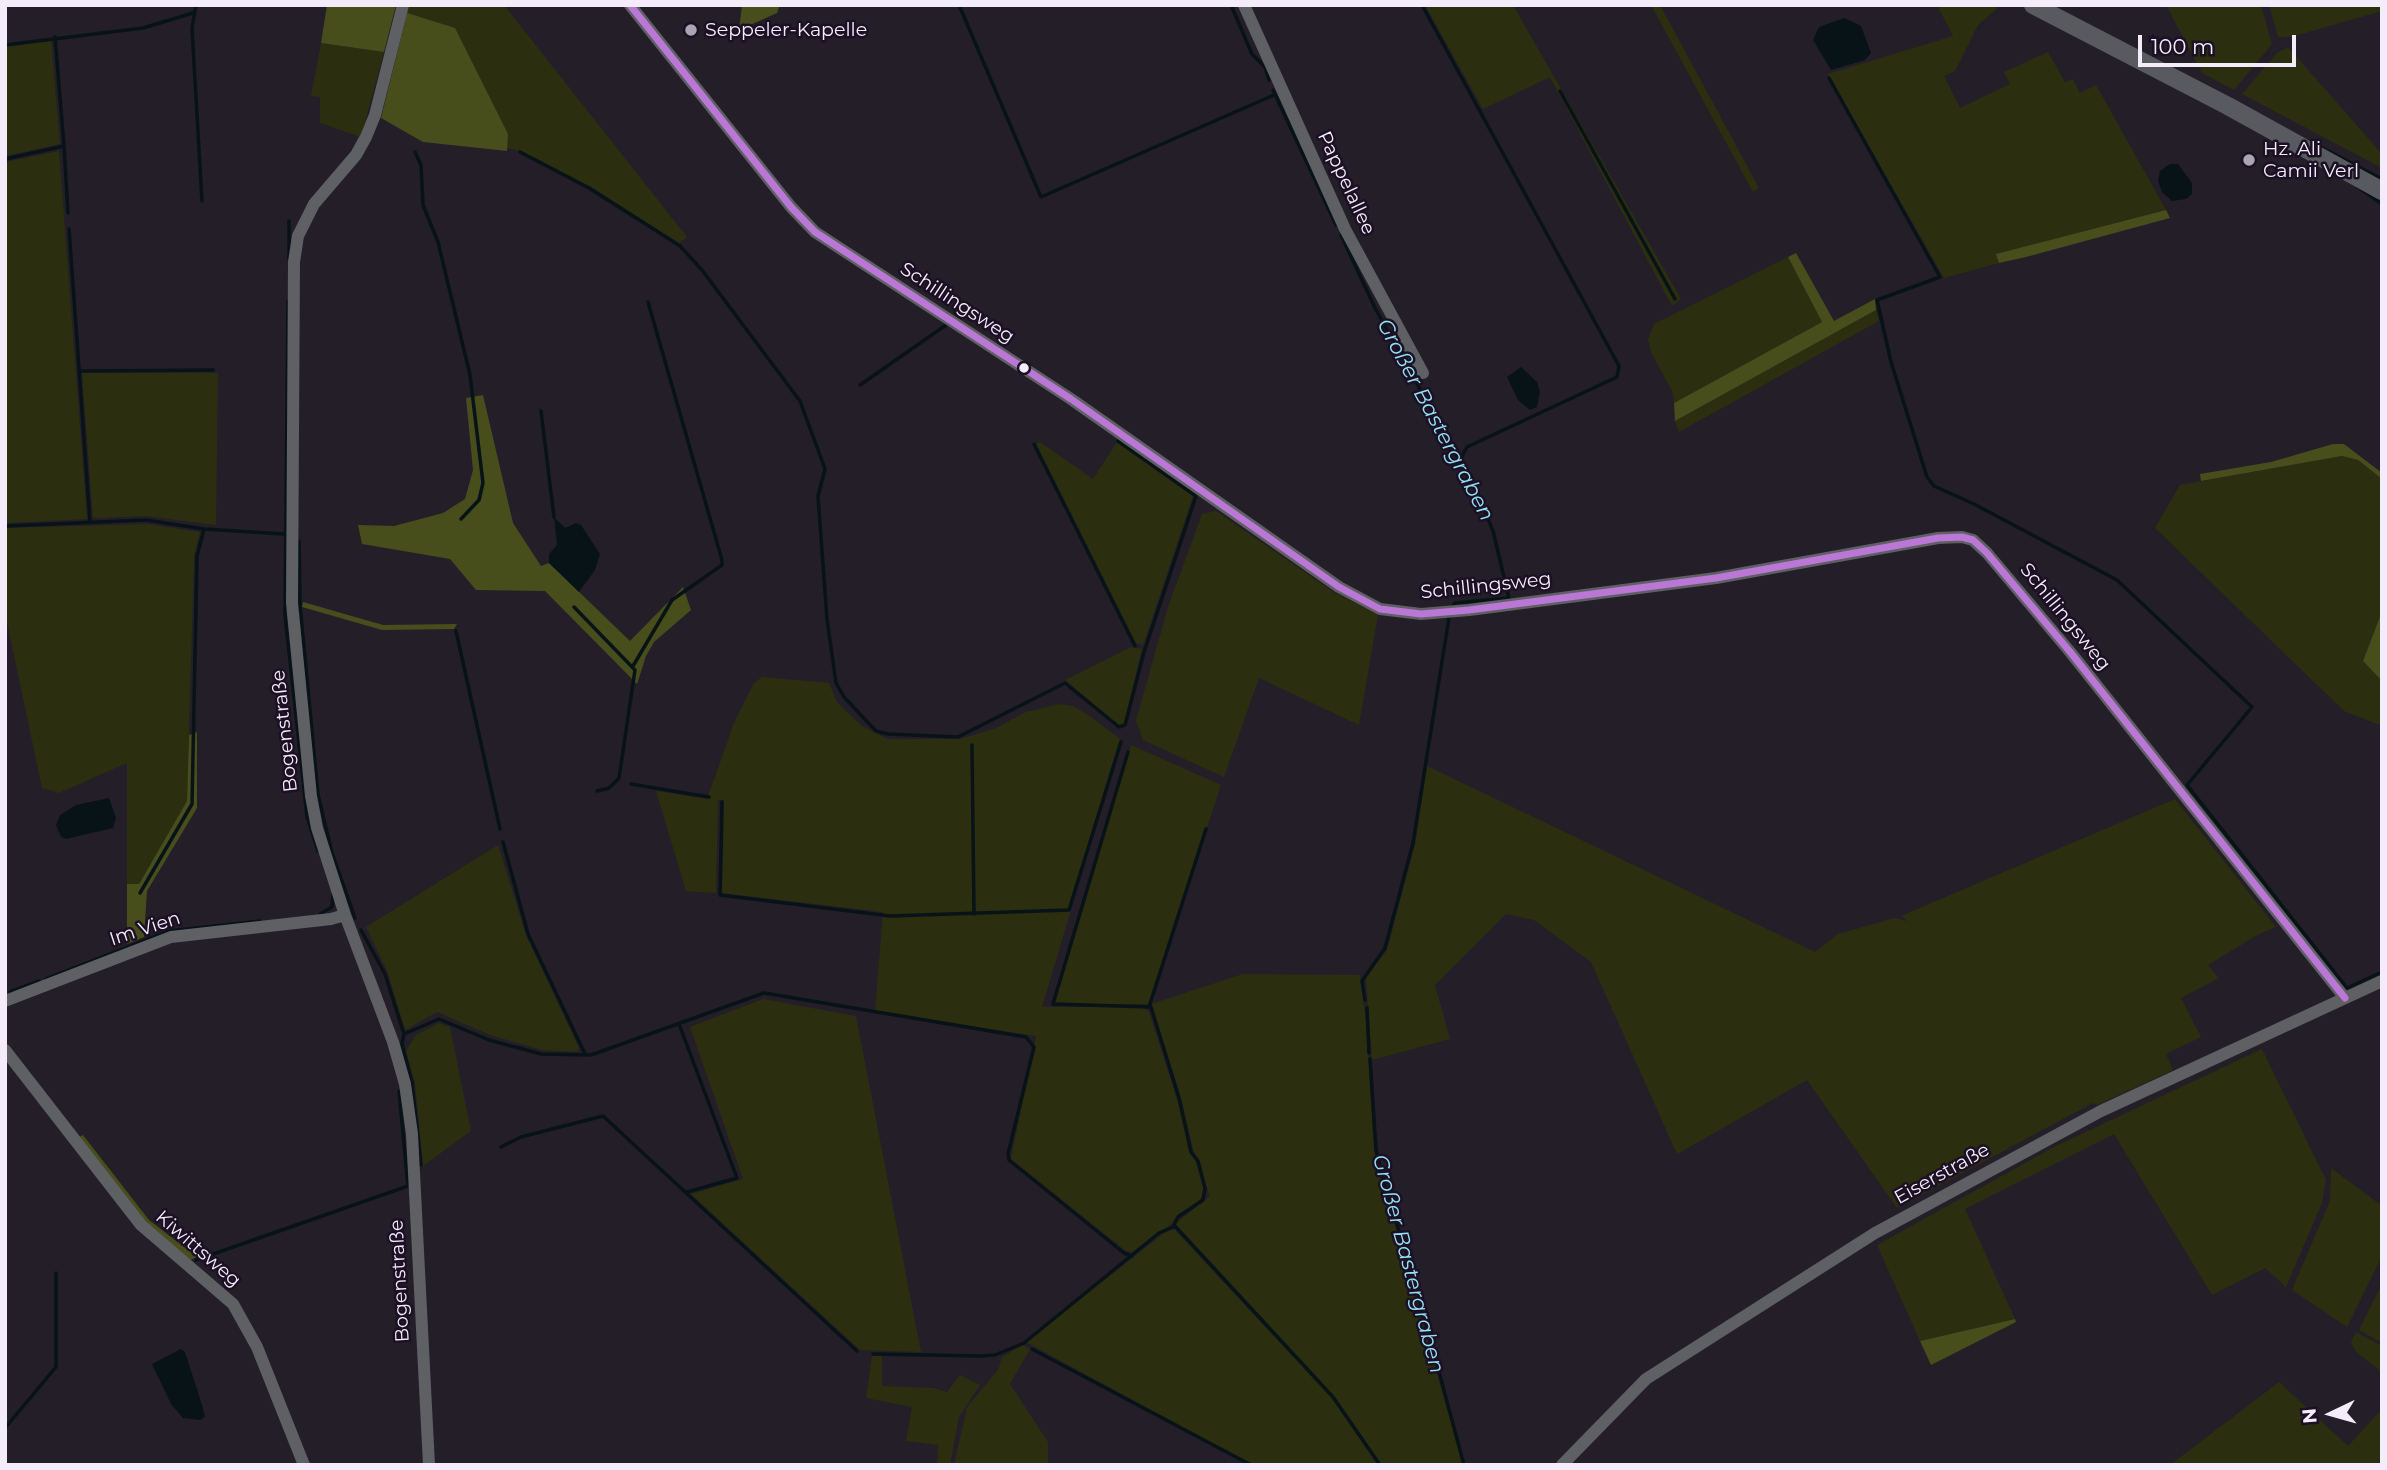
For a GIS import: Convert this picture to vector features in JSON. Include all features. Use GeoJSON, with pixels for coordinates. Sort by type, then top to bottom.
{"type":"FeatureCollection","features":[{"type":"Feature","properties":{"kind":"street","name":"Bogenstraße"},"geometry":{"type":"LineString","coordinates":[[402,5],[375,115],[366,137],[356,155],[306,217],[298,236],[294,262],[292,603],[311,796],[345,915],[393,1042],[405,1084],[412,1134],[429,1465]]}},
{"type":"Feature","properties":{"kind":"street","name":"Schillingsweg"},"geometry":{"type":"LineString","coordinates":[[630,5],[815,232],[1071,399],[1339,587],[1380,608],[1421,614],[1469,610],[1716,578],[1938,538],[1962,537],[1973,540],[2071,653],[2345,998]]}},
{"type":"Feature","properties":{"kind":"street","name":"Pappelallee"},"geometry":{"type":"LineString","coordinates":[[1244,5],[1345,229],[1423,373]]}},
{"type":"Feature","properties":{"kind":"street"},"geometry":{"type":"LineString","coordinates":[[2033,5],[2228,106],[2382,191]]}},
{"type":"Feature","properties":{"kind":"street","name":"Im Vien"},"geometry":{"type":"LineString","coordinates":[[5,1001],[171,937],[331,919],[345,915]]}},
{"type":"Feature","properties":{"kind":"street","name":"Eiserstraße"},"geometry":{"type":"LineString","coordinates":[[1562,1465],[1646,1379],[1875,1233],[2101,1111],[2382,981]]}},
{"type":"Feature","properties":{"kind":"street","name":"Kiwittsweg"},"geometry":{"type":"LineString","coordinates":[[5,1050],[141,1225],[233,1304],[257,1346],[304,1465]]}},
{"type":"Feature","properties":{"kind":"green space"},"geometry":{"type":"Polygon","coordinates":[[[327,5],[396,5],[384,52],[321,43],[327,5]]]}},
{"type":"Feature","properties":{"kind":"green space"},"geometry":{"type":"Polygon","coordinates":[[[409,5],[504,5],[687,237],[679,243],[593,188],[521,151],[507,148],[508,134],[407,13],[409,5]]]}},
{"type":"Feature","properties":{"kind":"green space"},"geometry":{"type":"Polygon","coordinates":[[[742,5],[780,5],[777,13],[739,30],[742,5]]]}},
{"type":"Feature","properties":{"kind":"green space"},"geometry":{"type":"Polygon","coordinates":[[[1425,5],[1513,5],[1681,299],[1672,306],[1550,77],[1483,109],[1425,5]]]}},
{"type":"Feature","properties":{"kind":"green space"},"geometry":{"type":"Polygon","coordinates":[[[1651,5],[1660,5],[1759,188],[1753,192],[1651,5]]]}},
{"type":"Feature","properties":{"kind":"green space"},"geometry":{"type":"Polygon","coordinates":[[[1937,5],[2001,5],[1978,25],[1955,71],[1944,76],[1960,108],[2010,84],[2004,72],[2048,52],[2065,82],[2073,79],[2080,93],[2096,85],[2166,210],[1997,254],[1999,263],[1944,278],[1828,74],[1953,36],[1937,5]]]}},
{"type":"Feature","properties":{"kind":"green space"},"geometry":{"type":"Polygon","coordinates":[[[2166,5],[2261,5],[2272,44],[2234,90],[2202,73],[2166,5]]]}},
{"type":"Feature","properties":{"kind":"green space"},"geometry":{"type":"Polygon","coordinates":[[[2269,5],[2382,5],[2382,11],[2291,37],[2278,37],[2269,5]]]}},
{"type":"Feature","properties":{"kind":"green space"},"geometry":{"type":"Polygon","coordinates":[[[407,13],[455,28],[508,134],[507,151],[423,142],[381,118],[407,13]]]}},
{"type":"Feature","properties":{"kind":"green space"},"geometry":{"type":"Polygon","coordinates":[[[51,40],[60,144],[5,156],[5,47],[51,40]]]}},
{"type":"Feature","properties":{"kind":"green space"},"geometry":{"type":"Polygon","coordinates":[[[321,43],[384,52],[361,137],[320,123],[320,97],[311,96],[321,43]]]}},
{"type":"Feature","properties":{"kind":"green space"},"geometry":{"type":"Polygon","coordinates":[[[2288,47],[2382,154],[2382,168],[2242,94],[2277,53],[2288,47]]]}},
{"type":"Feature","properties":{"kind":"green space"},"geometry":{"type":"Polygon","coordinates":[[[59,151],[87,519],[5,523],[5,162],[59,151]]]}},
{"type":"Feature","properties":{"kind":"green space"},"geometry":{"type":"Polygon","coordinates":[[[2166,210],[2170,218],[2026,257],[1999,263],[1996,254],[2166,210]]]}},
{"type":"Feature","properties":{"kind":"green space"},"geometry":{"type":"Polygon","coordinates":[[[1796,253],[1834,321],[1875,299],[1876,310],[1675,421],[1674,403],[1822,322],[1788,257],[1796,253]]]}},
{"type":"Feature","properties":{"kind":"green space"},"geometry":{"type":"Polygon","coordinates":[[[1788,257],[1822,322],[1674,403],[1673,393],[1651,352],[1648,340],[1654,324],[1788,257]]]}},
{"type":"Feature","properties":{"kind":"green space"},"geometry":{"type":"Polygon","coordinates":[[[1876,310],[1879,321],[1679,432],[1675,421],[1876,310]]]}},
{"type":"Feature","properties":{"kind":"green space"},"geometry":{"type":"Polygon","coordinates":[[[82,373],[218,373],[216,525],[146,516],[93,518],[82,373]]]}},
{"type":"Feature","properties":{"kind":"green space"},"geometry":{"type":"Polygon","coordinates":[[[483,395],[513,523],[541,566],[549,563],[630,641],[683,587],[691,610],[654,642],[646,656],[637,684],[545,591],[476,590],[450,559],[362,544],[358,525],[394,526],[443,513],[465,499],[473,470],[466,398],[483,395]]]}},
{"type":"Feature","properties":{"kind":"green space"},"geometry":{"type":"Polygon","coordinates":[[[1040,442],[1093,479],[1117,442],[1193,496],[1143,645],[1136,643],[1036,444],[1040,442]]]}},
{"type":"Feature","properties":{"kind":"green space"},"geometry":{"type":"Polygon","coordinates":[[[2333,444],[2344,444],[2382,473],[2382,479],[2358,460],[2342,456],[2201,481],[2200,474],[2271,462],[2333,444]]]}},
{"type":"Feature","properties":{"kind":"green space"},"geometry":{"type":"Polygon","coordinates":[[[2342,456],[2358,460],[2382,479],[2382,611],[2363,661],[2382,681],[2382,726],[2344,711],[2155,528],[2180,485],[2342,456]]]}},
{"type":"Feature","properties":{"kind":"green space"},"geometry":{"type":"Polygon","coordinates":[[[1216,511],[1335,593],[1378,615],[1359,725],[1259,678],[1224,777],[1143,740],[1136,720],[1169,604],[1202,514],[1216,511]]]}},
{"type":"Feature","properties":{"kind":"green space"},"geometry":{"type":"Polygon","coordinates":[[[147,524],[200,532],[194,556],[187,801],[139,884],[127,884],[127,763],[59,793],[42,788],[5,613],[5,528],[147,524]]]}},
{"type":"Feature","properties":{"kind":"green space"},"geometry":{"type":"Polygon","coordinates":[[[303,602],[383,625],[457,624],[454,629],[382,630],[302,607],[303,602]]]}},
{"type":"Feature","properties":{"kind":"green space"},"geometry":{"type":"Polygon","coordinates":[[[2382,611],[2382,681],[2363,661],[2382,611]]]}},
{"type":"Feature","properties":{"kind":"green space"},"geometry":{"type":"Polygon","coordinates":[[[1131,647],[1142,649],[1124,724],[1120,726],[1065,680],[1131,647]]]}},
{"type":"Feature","properties":{"kind":"green space"},"geometry":{"type":"Polygon","coordinates":[[[762,677],[829,683],[837,702],[862,726],[887,739],[960,739],[996,728],[1026,712],[1059,704],[1073,706],[1087,714],[1120,739],[1069,906],[1071,910],[1042,1007],[1143,1007],[1149,1012],[1184,1121],[1189,1152],[1196,1162],[1204,1191],[1201,1199],[1132,1252],[1126,1251],[1011,1159],[1036,1036],[875,1011],[883,912],[722,893],[724,800],[718,800],[716,893],[686,891],[656,791],[707,799],[734,723],[754,683],[762,677]]]}},
{"type":"Feature","properties":{"kind":"green space"},"geometry":{"type":"Polygon","coordinates":[[[197,732],[197,808],[147,891],[144,937],[127,944],[127,884],[139,884],[187,801],[189,735],[197,732]]]}},
{"type":"Feature","properties":{"kind":"green space"},"geometry":{"type":"Polygon","coordinates":[[[1131,745],[1221,785],[1148,1004],[1057,1005],[1055,1001],[1131,745]]]}},
{"type":"Feature","properties":{"kind":"green space"},"geometry":{"type":"Polygon","coordinates":[[[1427,766],[1815,952],[1838,934],[1895,918],[1908,921],[1901,916],[2175,799],[2276,927],[2259,934],[2208,965],[2219,978],[2181,998],[2201,1037],[2166,1054],[2173,1070],[2097,1105],[2093,1103],[1897,1208],[1807,1080],[1677,1154],[1591,962],[1534,920],[1506,914],[1435,985],[1450,1039],[1372,1060],[1366,977],[1387,950],[1415,845],[1427,766]]]}},
{"type":"Feature","properties":{"kind":"green space"},"geometry":{"type":"Polygon","coordinates":[[[498,845],[526,935],[579,1048],[577,1052],[542,1050],[490,1035],[437,1012],[405,1030],[388,973],[366,927],[498,845]]]}},
{"type":"Feature","properties":{"kind":"green space"},"geometry":{"type":"Polygon","coordinates":[[[1243,974],[1360,975],[1366,1021],[1374,1151],[1463,1465],[1382,1465],[1334,1397],[1175,1224],[1210,1196],[1194,1153],[1181,1098],[1151,1004],[1243,974]]]}},
{"type":"Feature","properties":{"kind":"green space"},"geometry":{"type":"Polygon","coordinates":[[[763,999],[856,1016],[921,1352],[860,1350],[691,1194],[743,1179],[690,1027],[763,999]]]}},
{"type":"Feature","properties":{"kind":"green space"},"geometry":{"type":"Polygon","coordinates":[[[439,1023],[450,1027],[471,1131],[423,1166],[415,1083],[406,1051],[416,1035],[439,1023]]]}},
{"type":"Feature","properties":{"kind":"green space"},"geometry":{"type":"Polygon","coordinates":[[[2262,1049],[2326,1180],[2322,1203],[2286,1287],[2265,1268],[2212,1295],[2114,1134],[1965,1209],[2015,1319],[1920,1341],[1877,1245],[2056,1146],[2262,1049]]]}},
{"type":"Feature","properties":{"kind":"green space"},"geometry":{"type":"Polygon","coordinates":[[[83,1135],[149,1220],[197,1257],[188,1261],[143,1224],[78,1138],[83,1135]]]}},
{"type":"Feature","properties":{"kind":"green space"},"geometry":{"type":"Polygon","coordinates":[[[2331,1168],[2382,1206],[2382,1256],[2347,1327],[2292,1290],[2330,1201],[2331,1168]]]}},
{"type":"Feature","properties":{"kind":"green space"},"geometry":{"type":"Polygon","coordinates":[[[1168,1230],[1175,1230],[1331,1397],[1378,1465],[1253,1465],[1026,1342],[1168,1230]]]}},
{"type":"Feature","properties":{"kind":"green space"},"geometry":{"type":"Polygon","coordinates":[[[2382,1284],[2382,1343],[2359,1330],[2382,1284]]]}},
{"type":"Feature","properties":{"kind":"green space"},"geometry":{"type":"Polygon","coordinates":[[[2015,1319],[2016,1322],[1931,1365],[1920,1341],[2015,1319]]]}},
{"type":"Feature","properties":{"kind":"green space"},"geometry":{"type":"Polygon","coordinates":[[[2356,1332],[2382,1346],[2382,1372],[2355,1351],[2351,1342],[2356,1332]]]}},
{"type":"Feature","properties":{"kind":"green space"},"geometry":{"type":"Polygon","coordinates":[[[1023,1345],[1030,1349],[1010,1384],[1048,1442],[1048,1465],[954,1465],[967,1407],[998,1370],[1002,1357],[1023,1345]]]}},
{"type":"Feature","properties":{"kind":"green space"},"geometry":{"type":"Polygon","coordinates":[[[872,1356],[882,1356],[882,1386],[933,1388],[947,1392],[960,1375],[980,1385],[959,1417],[950,1465],[937,1465],[938,1445],[906,1441],[912,1407],[866,1398],[872,1356]]]}},
{"type":"Feature","properties":{"kind":"green space"},"geometry":{"type":"Polygon","coordinates":[[[2279,1382],[2348,1446],[2382,1409],[2382,1465],[2170,1465],[2279,1382]]]}},
{"type":"Feature","properties":{"kind":"shaded area"},"geometry":{"type":"Polygon","coordinates":[[[1844,18],[1861,26],[1871,53],[1865,60],[1831,70],[1813,40],[1819,27],[1844,18]]]}},
{"type":"Feature","properties":{"kind":"shaded area"},"geometry":{"type":"Polygon","coordinates":[[[2170,164],[2178,164],[2192,183],[2192,194],[2186,199],[2172,201],[2162,192],[2158,181],[2160,171],[2170,164]]]}},
{"type":"Feature","properties":{"kind":"shaded area"},"geometry":{"type":"Polygon","coordinates":[[[1521,367],[1537,382],[1540,392],[1537,407],[1530,410],[1518,400],[1507,377],[1521,367]]]}},
{"type":"Feature","properties":{"kind":"shaded area"},"geometry":{"type":"Polygon","coordinates":[[[554,517],[565,528],[576,523],[581,525],[600,554],[595,570],[579,592],[549,563],[549,554],[557,545],[554,517]]]}},
{"type":"Feature","properties":{"kind":"shaded area"},"geometry":{"type":"Polygon","coordinates":[[[109,798],[116,818],[113,828],[66,839],[61,837],[56,825],[60,815],[76,805],[109,798]]]}},
{"type":"Feature","properties":{"kind":"shaded area"},"geometry":{"type":"Polygon","coordinates":[[[181,1349],[185,1352],[202,1405],[205,1417],[200,1420],[183,1418],[171,1404],[152,1364],[181,1349]]]}},
{"type":"Feature","properties":{"kind":"waterway"},"geometry":{"type":"LineString","coordinates":[[196,5],[192,28],[202,201]]}},
{"type":"Feature","properties":{"kind":"waterway"},"geometry":{"type":"LineString","coordinates":[[776,5],[796,5]]}},
{"type":"Feature","properties":{"kind":"waterway"},"geometry":{"type":"LineString","coordinates":[[959,5],[1041,197],[1274,95]]}},
{"type":"Feature","properties":{"kind":"waterway","name":"Großer Bastergraben"},"geometry":{"type":"LineString","coordinates":[[1231,5],[1252,54],[1265,67],[1269,80]]}},
{"type":"Feature","properties":{"kind":"waterway"},"geometry":{"type":"LineString","coordinates":[[1422,5],[1619,366],[1617,377],[1467,447],[1460,460]]}},
{"type":"Feature","properties":{"kind":"waterway"},"geometry":{"type":"LineString","coordinates":[[5,45],[143,28],[193,13]]}},
{"type":"Feature","properties":{"kind":"waterway"},"geometry":{"type":"LineString","coordinates":[[5,159],[64,146],[55,37]]}},
{"type":"Feature","properties":{"kind":"waterway"},"geometry":{"type":"LineString","coordinates":[[1829,78],[1940,277],[1877,300],[1891,362],[1927,477],[1934,486],[1974,504],[2117,580],[2252,707],[2187,785],[2347,988],[2382,972]]}},
{"type":"Feature","properties":{"kind":"waterway","name":"Großer Bastergraben"},"geometry":{"type":"LineString","coordinates":[[1273,90],[1336,225]]}},
{"type":"Feature","properties":{"kind":"waterway"},"geometry":{"type":"LineString","coordinates":[[1560,91],[1675,299]]}},
{"type":"Feature","properties":{"kind":"waterway"},"geometry":{"type":"LineString","coordinates":[[2309,141],[2382,179]]}},
{"type":"Feature","properties":{"kind":"waterway"},"geometry":{"type":"LineString","coordinates":[[64,146],[68,213]]}},
{"type":"Feature","properties":{"kind":"waterway"},"geometry":{"type":"LineString","coordinates":[[415,152],[421,165],[423,205],[438,242],[470,375],[483,483],[479,500],[461,519]]}},
{"type":"Feature","properties":{"kind":"waterway"},"geometry":{"type":"LineString","coordinates":[[520,152],[589,188],[680,246],[702,270],[800,401],[825,469],[818,496],[827,619],[836,683],[844,697],[876,731],[888,734],[958,737],[1065,683],[1119,727],[1125,725],[1144,652],[1196,496],[1118,441]]}},
{"type":"Feature","properties":{"kind":"waterway"},"geometry":{"type":"LineString","coordinates":[[2358,187],[2382,204]]}},
{"type":"Feature","properties":{"kind":"waterway"},"geometry":{"type":"LineString","coordinates":[[289,221],[289,259]]}},
{"type":"Feature","properties":{"kind":"waterway"},"geometry":{"type":"LineString","coordinates":[[69,229],[90,522]]}},
{"type":"Feature","properties":{"kind":"waterway","name":"Großer Bastergraben"},"geometry":{"type":"LineString","coordinates":[[1341,235],[1375,308],[1479,496],[1493,531],[1509,598],[1455,603],[1453,606]]}},
{"type":"Feature","properties":{"kind":"waterway"},"geometry":{"type":"LineString","coordinates":[[288,301],[285,615],[307,817],[318,851]]}},
{"type":"Feature","properties":{"kind":"waterway"},"geometry":{"type":"LineString","coordinates":[[633,666],[672,600],[722,565],[648,302]]}},
{"type":"Feature","properties":{"kind":"waterway"},"geometry":{"type":"LineString","coordinates":[[860,385],[946,325]]}},
{"type":"Feature","properties":{"kind":"waterway"},"geometry":{"type":"LineString","coordinates":[[79,371],[213,370]]}},
{"type":"Feature","properties":{"kind":"waterway"},"geometry":{"type":"LineString","coordinates":[[541,411],[554,517]]}},
{"type":"Feature","properties":{"kind":"waterway"},"geometry":{"type":"LineString","coordinates":[[1034,444],[1135,646]]}},
{"type":"Feature","properties":{"kind":"waterway"},"geometry":{"type":"LineString","coordinates":[[5,526],[146,520],[204,529],[284,534]]}},
{"type":"Feature","properties":{"kind":"waterway"},"geometry":{"type":"LineString","coordinates":[[140,893],[192,804],[197,556],[204,529]]}},
{"type":"Feature","properties":{"kind":"waterway"},"geometry":{"type":"LineString","coordinates":[[299,541],[300,605],[318,795],[332,853],[355,918]]}},
{"type":"Feature","properties":{"kind":"waterway"},"geometry":{"type":"LineString","coordinates":[[574,607],[635,670],[619,778],[609,788],[597,791]]}},
{"type":"Feature","properties":{"kind":"waterway","name":"Großer Bastergraben"},"geometry":{"type":"LineString","coordinates":[[1365,1000],[1362,981],[1385,948],[1413,843],[1449,618]]}},
{"type":"Feature","properties":{"kind":"waterway"},"geometry":{"type":"LineString","coordinates":[[456,631],[500,829]]}},
{"type":"Feature","properties":{"kind":"waterway"},"geometry":{"type":"LineString","coordinates":[[722,802],[720,895],[890,916],[1069,910],[1121,742]]}},
{"type":"Feature","properties":{"kind":"waterway"},"geometry":{"type":"LineString","coordinates":[[972,745],[974,914]]}},
{"type":"Feature","properties":{"kind":"waterway"},"geometry":{"type":"LineString","coordinates":[[1128,752],[1053,1004],[1151,1007]]}},
{"type":"Feature","properties":{"kind":"waterway"},"geometry":{"type":"LineString","coordinates":[[631,784],[709,797]]}},
{"type":"Feature","properties":{"kind":"waterway"},"geometry":{"type":"LineString","coordinates":[[873,1354],[982,1356],[995,1355],[1024,1343],[1159,1233],[1173,1227],[1178,1217],[1203,1200],[1205,1188],[1198,1161],[1191,1152],[1179,1098],[1150,1004],[1206,829]]}},
{"type":"Feature","properties":{"kind":"waterway"},"geometry":{"type":"LineString","coordinates":[[503,842],[528,934],[585,1054]]}},
{"type":"Feature","properties":{"kind":"waterway"},"geometry":{"type":"LineString","coordinates":[[320,914],[332,907],[333,894]]}},
{"type":"Feature","properties":{"kind":"waterway"},"geometry":{"type":"LineString","coordinates":[[46,979],[169,931],[260,921]]}},
{"type":"Feature","properties":{"kind":"waterway"},"geometry":{"type":"LineString","coordinates":[[361,930],[385,974],[404,1034],[439,1019],[489,1040],[541,1054],[591,1055],[764,993],[1026,1037],[1034,1047],[1008,1154],[1009,1160],[1124,1253],[1132,1256]]}},
{"type":"Feature","properties":{"kind":"waterway"},"geometry":{"type":"LineString","coordinates":[[10,992],[39,981]]}},
{"type":"Feature","properties":{"kind":"waterway","name":"Großer Bastergraben"},"geometry":{"type":"LineString","coordinates":[[1367,1008],[1369,1053]]}},
{"type":"Feature","properties":{"kind":"waterway"},"geometry":{"type":"LineString","coordinates":[[679,1024],[737,1178],[687,1192]]}},
{"type":"Feature","properties":{"kind":"waterway"},"geometry":{"type":"LineString","coordinates":[[404,1034],[402,1044],[412,1083],[421,1165]]}},
{"type":"Feature","properties":{"kind":"waterway","name":"Großer Bastergraben"},"geometry":{"type":"LineString","coordinates":[[1370,1059],[1376,1149],[1464,1465]]}},
{"type":"Feature","properties":{"kind":"waterway"},"geometry":{"type":"LineString","coordinates":[[196,1260],[408,1186],[399,1091]]}},
{"type":"Feature","properties":{"kind":"waterway"},"geometry":{"type":"LineString","coordinates":[[501,1147],[521,1137],[603,1116],[857,1351]]}},
{"type":"Feature","properties":{"kind":"waterway"},"geometry":{"type":"LineString","coordinates":[[1174,1225],[1333,1397],[1380,1465]]}},
{"type":"Feature","properties":{"kind":"waterway"},"geometry":{"type":"LineString","coordinates":[[5,1428],[56,1367],[56,1273]]}},
{"type":"Feature","properties":{"kind":"waterway"},"geometry":{"type":"LineString","coordinates":[[1032,1349],[1251,1465]]}},
{"type":"Feature","properties":{"kind":"transit line"},"geometry":{"type":"LineString","coordinates":[[630,5],[791,207],[815,232],[1071,399],[1339,587],[1380,609],[1421,614],[1469,610],[1716,578],[1938,538],[1962,537],[1973,540],[2071,653],[2345,998]]}},
{"type":"Feature","properties":{"kind":"place","name":"Seppeler-Kapelle"},"geometry":{"type":"Point","coordinates":[691,30]}},
{"type":"Feature","properties":{"kind":"place","name":"Hz. Ali Camii Verl"},"geometry":{"type":"Point","coordinates":[2249,160]}}]}
